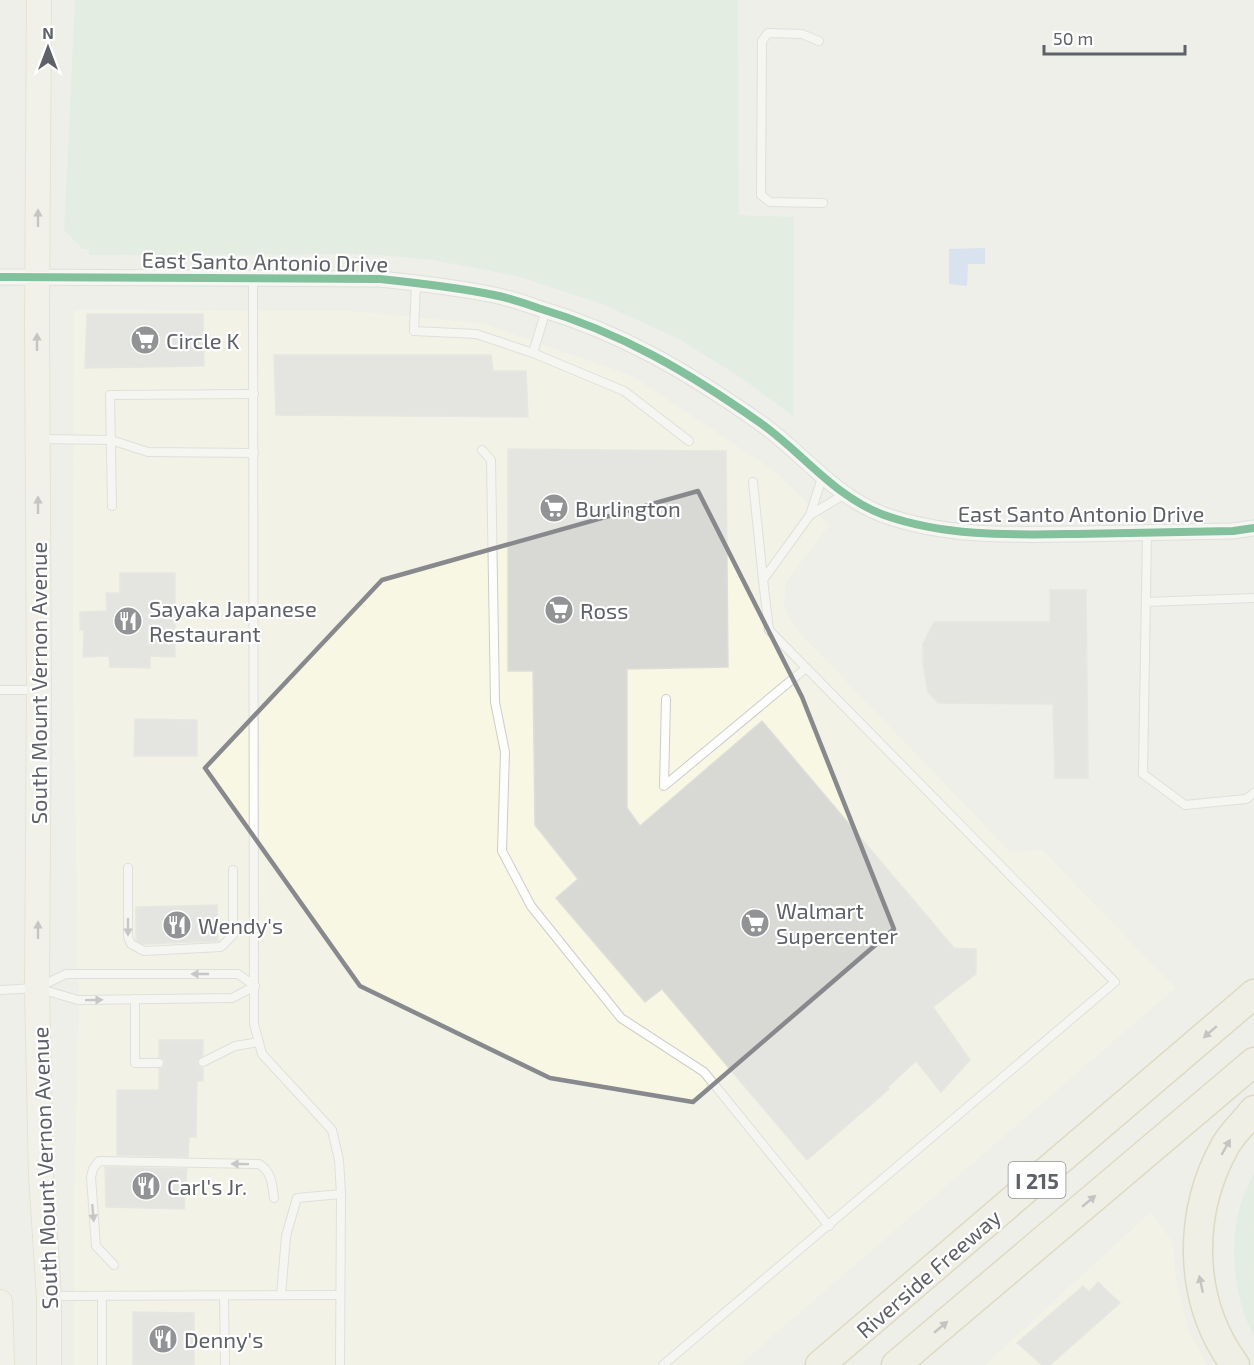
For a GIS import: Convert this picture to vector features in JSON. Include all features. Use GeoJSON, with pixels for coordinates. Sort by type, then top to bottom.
{"type":"FeatureCollection","features":[{"type":"Feature","properties":{"kind":"highway","name":"Riverside Freeway"},"geometry":{"type":"LineString","coordinates":[[820,1365],[1254,994]]}},
{"type":"Feature","properties":{"kind":"highway","name":"I 215"},"geometry":{"type":"LineString","coordinates":[[896,1365],[1254,1062]]}},
{"type":"Feature","properties":{"kind":"highway"},"geometry":{"type":"LineString","coordinates":[[1235,1365],[1223,1348],[1207,1311],[1198,1272],[1198,1230],[1205,1189],[1226,1145],[1254,1110]]}},
{"type":"Feature","properties":{"kind":"main road","name":"South Mount Vernon Avenue"},"geometry":{"type":"LineString","coordinates":[[39,0],[37,988],[41,1176],[49,1296],[49,1365]]}},
{"type":"Feature","properties":{"kind":"main road"},"geometry":{"type":"LineString","coordinates":[[0,1302],[2,1365]]}},
{"type":"Feature","properties":{"kind":"street","name":"East Santo Antonio Drive"},"geometry":{"type":"LineString","coordinates":[[0,277],[380,279],[496,295],[576,319],[647,350],[714,390],[769,429],[822,478],[845,494],[883,514],[936,529],[995,535],[1233,531],[1254,528]]}},
{"type":"Feature","properties":{"kind":"lane"},"geometry":{"type":"LineString","coordinates":[[819,41],[802,34],[768,33],[762,41],[761,195],[771,202],[823,203]]}},
{"type":"Feature","properties":{"kind":"lane"},"geometry":{"type":"LineString","coordinates":[[253,278],[254,1024],[262,1054],[332,1130],[339,1160],[340,1365]]}},
{"type":"Feature","properties":{"kind":"lane"},"geometry":{"type":"LineString","coordinates":[[416,283],[414,331],[476,334],[533,353],[624,391],[689,441]]}},
{"type":"Feature","properties":{"kind":"lane"},"geometry":{"type":"LineString","coordinates":[[533,353],[546,310]]}},
{"type":"Feature","properties":{"kind":"lane"},"geometry":{"type":"LineString","coordinates":[[112,506],[110,395],[254,394]]}},
{"type":"Feature","properties":{"kind":"lane"},"geometry":{"type":"LineString","coordinates":[[37,439],[111,440],[148,452],[254,453]]}},
{"type":"Feature","properties":{"kind":"lane"},"geometry":{"type":"LineString","coordinates":[[482,450],[491,460],[495,702],[505,752],[502,851],[531,906],[621,1018],[704,1072],[829,1226]]}},
{"type":"Feature","properties":{"kind":"lane"},"geometry":{"type":"LineString","coordinates":[[763,580],[810,515],[822,478]]}},
{"type":"Feature","properties":{"kind":"lane"},"geometry":{"type":"LineString","coordinates":[[663,1365],[1115,982],[769,630],[753,482]]}},
{"type":"Feature","properties":{"kind":"lane"},"geometry":{"type":"LineString","coordinates":[[810,515],[845,494]]}},
{"type":"Feature","properties":{"kind":"lane"},"geometry":{"type":"LineString","coordinates":[[1147,533],[1143,774],[1185,805],[1246,799],[1254,793]]}},
{"type":"Feature","properties":{"kind":"lane"},"geometry":{"type":"LineString","coordinates":[[1146,602],[1254,598]]}},
{"type":"Feature","properties":{"kind":"lane"},"geometry":{"type":"LineString","coordinates":[[666,699],[664,786],[806,668]]}},
{"type":"Feature","properties":{"kind":"lane"},"geometry":{"type":"LineString","coordinates":[[0,690],[39,690]]}},
{"type":"Feature","properties":{"kind":"lane"},"geometry":{"type":"LineString","coordinates":[[128,868],[128,937],[137,949],[144,951],[221,947],[228,943],[233,935],[233,870]]}},
{"type":"Feature","properties":{"kind":"lane"},"geometry":{"type":"LineString","coordinates":[[37,988],[66,974],[238,974],[255,986]]}},
{"type":"Feature","properties":{"kind":"lane"},"geometry":{"type":"LineString","coordinates":[[0,990],[37,988],[78,1000],[232,998],[255,986]]}},
{"type":"Feature","properties":{"kind":"lane"},"geometry":{"type":"LineString","coordinates":[[135,999],[135,1063],[159,1063]]}},
{"type":"Feature","properties":{"kind":"lane"},"geometry":{"type":"LineString","coordinates":[[203,1062],[235,1046],[259,1042]]}},
{"type":"Feature","properties":{"kind":"lane"},"geometry":{"type":"LineString","coordinates":[[114,1265],[96,1246],[91,1177],[99,1161],[259,1164],[266,1169],[272,1180],[274,1198]]}},
{"type":"Feature","properties":{"kind":"lane"},"geometry":{"type":"LineString","coordinates":[[281,1295],[286,1236],[297,1198],[340,1194]]}},
{"type":"Feature","properties":{"kind":"lane"},"geometry":{"type":"LineString","coordinates":[[49,1296],[340,1295]]}},
{"type":"Feature","properties":{"kind":"lane"},"geometry":{"type":"LineString","coordinates":[[102,1296],[102,1365]]}},
{"type":"Feature","properties":{"kind":"lane"},"geometry":{"type":"LineString","coordinates":[[224,1296],[225,1365]]}},
{"type":"Feature","properties":{"kind":"highlighted area"},"geometry":{"type":"Polygon","coordinates":[[[698,491],[802,697],[894,929],[693,1102],[550,1078],[360,986],[205,768],[382,580],[698,491]]]}},
{"type":"Feature","properties":{"kind":"shaded area"},"geometry":{"type":"Polygon","coordinates":[[[75,0],[738,0],[739,215],[794,217],[793,416],[740,377],[677,338],[602,304],[517,276],[433,260],[368,254],[89,255],[89,249],[83,249],[64,230],[75,0]]]}},
{"type":"Feature","properties":{"kind":"shaded area"},"geometry":{"type":"Polygon","coordinates":[[[74,310],[350,311],[484,324],[632,376],[774,471],[829,525],[785,583],[784,607],[796,629],[1010,852],[1042,850],[1175,988],[739,1365],[74,1365],[74,1208],[79,1009],[73,672],[74,310]]]}},
{"type":"Feature","properties":{"kind":"shaded area"},"geometry":{"type":"Polygon","coordinates":[[[1254,1174],[1254,1337],[1240,1298],[1234,1256],[1238,1213],[1254,1174]]]}},
{"type":"Feature","properties":{"kind":"shaded area"},"geometry":{"type":"Polygon","coordinates":[[[1150,1213],[1173,1244],[1176,1281],[1188,1330],[1207,1365],[985,1365],[1150,1213]]]}},
{"type":"Feature","properties":{"kind":"water"},"geometry":{"type":"Polygon","coordinates":[[[985,248],[985,264],[968,264],[967,286],[949,284],[949,249],[985,248]]]}},
{"type":"Feature","properties":{"kind":"building","name":"Circle K"},"geometry":{"type":"Polygon","coordinates":[[[87,314],[203,314],[204,366],[85,368],[87,314]]]}},
{"type":"Feature","properties":{"kind":"building"},"geometry":{"type":"Polygon","coordinates":[[[274,355],[491,355],[493,371],[526,371],[528,417],[276,415],[274,355]]]}},
{"type":"Feature","properties":{"kind":"building"},"geometry":{"type":"Polygon","coordinates":[[[508,449],[726,451],[728,667],[627,669],[627,808],[640,826],[762,721],[954,948],[976,949],[976,974],[933,1007],[970,1060],[941,1092],[916,1061],[888,1087],[889,1089],[807,1160],[662,989],[645,1002],[556,898],[578,879],[535,825],[533,671],[508,671],[508,449]]]}},
{"type":"Feature","properties":{"kind":"building","name":"Sayaka Japanese Restaurant"},"geometry":{"type":"Polygon","coordinates":[[[120,573],[175,573],[175,657],[150,656],[150,668],[110,667],[109,656],[83,657],[84,630],[80,630],[80,612],[107,611],[106,593],[120,593],[120,573]]]}},
{"type":"Feature","properties":{"kind":"building"},"geometry":{"type":"Polygon","coordinates":[[[1050,590],[1086,590],[1088,778],[1055,778],[1053,704],[938,703],[928,692],[923,665],[923,644],[934,622],[1050,622],[1050,590]]]}},
{"type":"Feature","properties":{"kind":"building"},"geometry":{"type":"Polygon","coordinates":[[[135,719],[197,720],[197,756],[134,756],[135,719]]]}},
{"type":"Feature","properties":{"kind":"building","name":"Wendy's"},"geometry":{"type":"Polygon","coordinates":[[[217,905],[218,941],[143,944],[136,940],[136,907],[217,905]]]}},
{"type":"Feature","properties":{"kind":"building"},"geometry":{"type":"Polygon","coordinates":[[[159,1040],[203,1040],[203,1055],[197,1061],[199,1067],[203,1068],[203,1081],[197,1081],[196,1137],[189,1137],[188,1157],[117,1155],[117,1090],[159,1090],[159,1069],[165,1064],[164,1060],[159,1057],[159,1040]]]}},
{"type":"Feature","properties":{"kind":"building","name":"Carl's Jr."},"geometry":{"type":"Polygon","coordinates":[[[105,1167],[187,1169],[184,1209],[106,1207],[105,1167]]]}},
{"type":"Feature","properties":{"kind":"building"},"geometry":{"type":"Polygon","coordinates":[[[1098,1282],[1120,1303],[1050,1365],[1042,1365],[1017,1343],[1083,1286],[1089,1292],[1098,1282]]]}},
{"type":"Feature","properties":{"kind":"building","name":"Denny's"},"geometry":{"type":"Polygon","coordinates":[[[133,1312],[194,1313],[194,1365],[133,1365],[133,1312]]]}},
{"type":"Feature","properties":{"kind":"cycle path"},"geometry":{"type":"LineString","coordinates":[[0,277],[380,279],[451,287],[494,295],[598,329],[680,371],[759,422],[849,497],[884,515],[955,531],[1003,534],[1233,531],[1254,528]]}},
{"type":"Feature","properties":{"kind":"place","name":"Circle K"},"geometry":{"type":"Point","coordinates":[145,340]}},
{"type":"Feature","properties":{"kind":"place","name":"Burlington"},"geometry":{"type":"Point","coordinates":[554,508]}},
{"type":"Feature","properties":{"kind":"place","name":"Ross"},"geometry":{"type":"Point","coordinates":[559,610]}},
{"type":"Feature","properties":{"kind":"place","name":"Sayaka Japanese Restaurant"},"geometry":{"type":"Point","coordinates":[128,621]}},
{"type":"Feature","properties":{"kind":"place","name":"Walmart Supercenter"},"geometry":{"type":"Point","coordinates":[755,923]}},
{"type":"Feature","properties":{"kind":"place","name":"Wendy's"},"geometry":{"type":"Point","coordinates":[177,925]}},
{"type":"Feature","properties":{"kind":"place","name":"Carl's Jr."},"geometry":{"type":"Point","coordinates":[146,1186]}},
{"type":"Feature","properties":{"kind":"place","name":"Denny's"},"geometry":{"type":"Point","coordinates":[163,1339]}}]}
